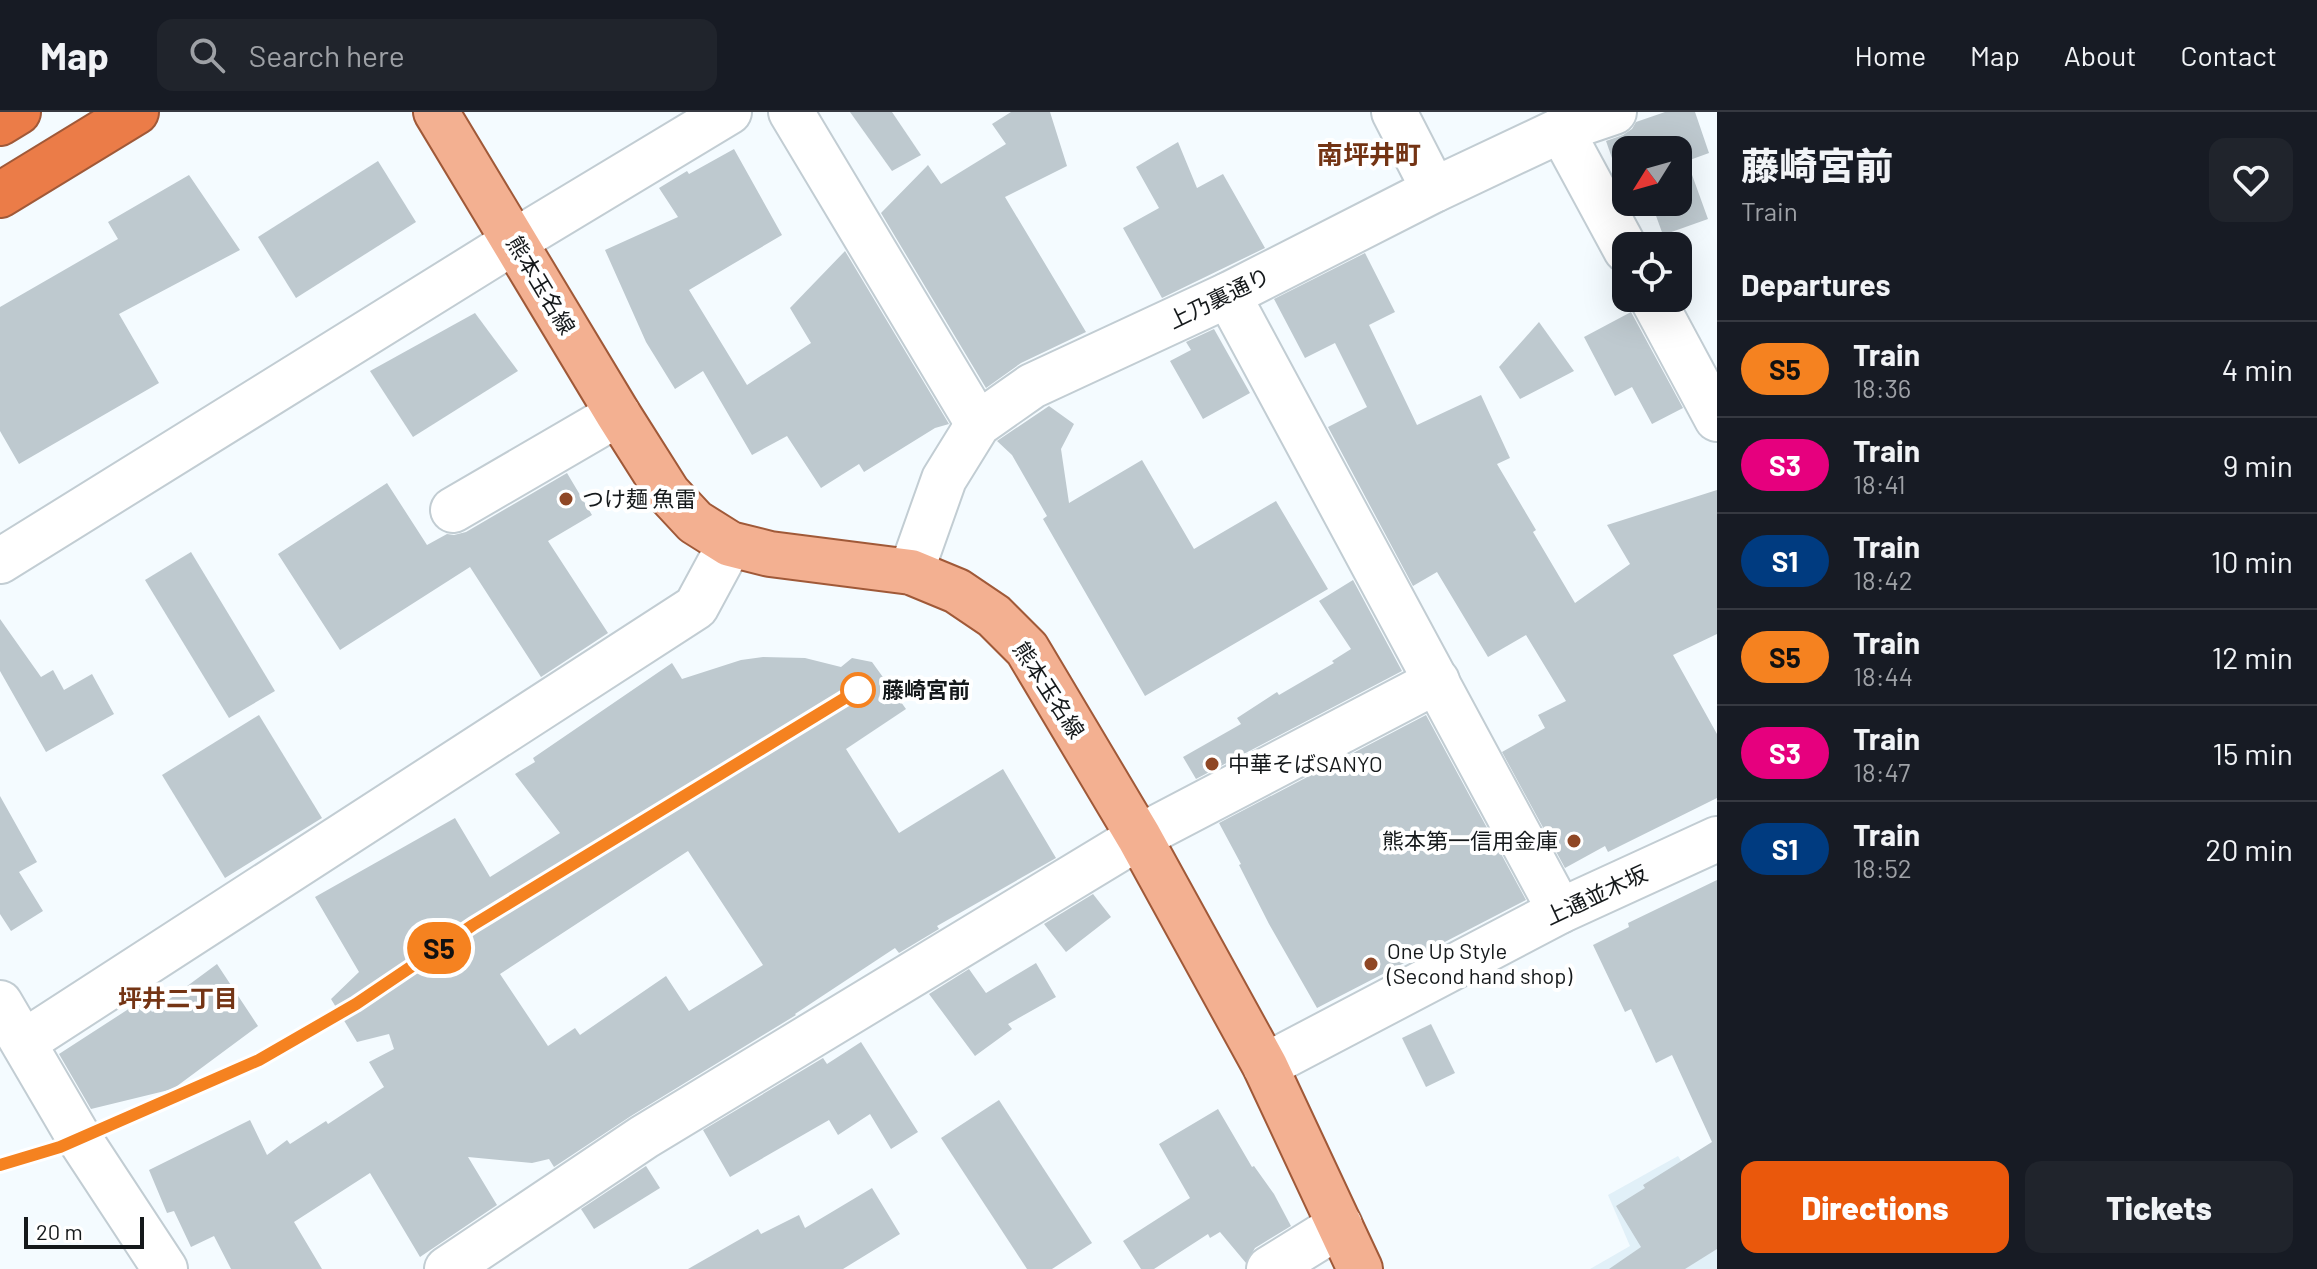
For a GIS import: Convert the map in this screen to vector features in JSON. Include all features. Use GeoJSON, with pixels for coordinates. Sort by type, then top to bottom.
{"type":"FeatureCollection","features":[{"type":"Feature","properties":{"kind":"highway"},"geometry":{"type":"LineString","coordinates":[[0,123],[18,112]]}},
{"type":"Feature","properties":{"kind":"highway"},"geometry":{"type":"LineString","coordinates":[[0,195],[136,112]]}},
{"type":"Feature","properties":{"kind":"main road","name":"熊本玉名線"},"geometry":{"type":"LineString","coordinates":[[436,112],[618,414],[668,493],[695,522],[730,544],[770,554],[911,572],[957,591],[994,616],[1027,649],[1139,837],[1265,1066],[1360,1269]]}},
{"type":"Feature","properties":{"kind":"street"},"geometry":{"type":"LineString","coordinates":[[0,561],[729,112]]}},
{"type":"Feature","properties":{"kind":"street"},"geometry":{"type":"LineString","coordinates":[[791,112],[978,424]]}},
{"type":"Feature","properties":{"kind":"street"},"geometry":{"type":"LineString","coordinates":[[1394,112],[1434,190]]}},
{"type":"Feature","properties":{"kind":"street","name":"上乃裏通り"},"geometry":{"type":"LineString","coordinates":[[911,572],[944,479],[978,424],[1032,386],[1228,295],[1434,190],[1561,130],[1614,112]]}},
{"type":"Feature","properties":{"kind":"street"},"geometry":{"type":"LineString","coordinates":[[1561,130],[1616,232]]}},
{"type":"Feature","properties":{"kind":"street"},"geometry":{"type":"LineString","coordinates":[[1228,295],[1560,911]]}},
{"type":"Feature","properties":{"kind":"street"},"geometry":{"type":"LineString","coordinates":[[1660,312],[1717,419]]}},
{"type":"Feature","properties":{"kind":"street"},"geometry":{"type":"LineString","coordinates":[[453,510],[618,414]]}},
{"type":"Feature","properties":{"kind":"street"},"geometry":{"type":"LineString","coordinates":[[165,1269],[9,1025],[696,607],[730,544]]}},
{"type":"Feature","properties":{"kind":"street"},"geometry":{"type":"LineString","coordinates":[[447,1269],[644,1137],[1139,837],[1437,681]]}},
{"type":"Feature","properties":{"kind":"street","name":"上通並木坂"},"geometry":{"type":"LineString","coordinates":[[1265,1066],[1560,911],[1717,839]]}},
{"type":"Feature","properties":{"kind":"street"},"geometry":{"type":"LineString","coordinates":[[1269,1269],[1340,1225]]}},
{"type":"Feature","properties":{"kind":"shaded area"},"geometry":{"type":"Polygon","coordinates":[[[1678,1156],[1717,1218],[1717,1269],[1590,1269],[1630,1246],[1608,1195],[1678,1156]]]}},
{"type":"Feature","properties":{"kind":"building"},"geometry":{"type":"Polygon","coordinates":[[[850,112],[892,112],[921,155],[892,171],[850,112]]]}},
{"type":"Feature","properties":{"kind":"building"},"geometry":{"type":"Polygon","coordinates":[[[1011,112],[1050,112],[1067,166],[1005,197],[1086,332],[1021,363],[986,388],[881,213],[928,165],[941,184],[1006,144],[992,124],[1011,112]]]}},
{"type":"Feature","properties":{"kind":"building"},"geometry":{"type":"Polygon","coordinates":[[[1665,112],[1695,112],[1709,153],[1692,159],[1692,136],[1620,136],[1632,129],[1636,122],[1665,112]]]}},
{"type":"Feature","properties":{"kind":"building"},"geometry":{"type":"Polygon","coordinates":[[[1612,139],[1612,158],[1606,141],[1612,139]]]}},
{"type":"Feature","properties":{"kind":"building"},"geometry":{"type":"Polygon","coordinates":[[[1178,142],[1197,188],[1223,174],[1265,248],[1162,298],[1123,228],[1159,208],[1136,167],[1178,142]]]}},
{"type":"Feature","properties":{"kind":"building"},"geometry":{"type":"Polygon","coordinates":[[[734,149],[782,235],[689,290],[747,385],[811,343],[790,308],[845,251],[949,424],[935,428],[864,472],[859,464],[821,488],[787,436],[752,455],[703,371],[675,389],[646,342],[605,250],[678,217],[659,188],[734,149]]]}},
{"type":"Feature","properties":{"kind":"building"},"geometry":{"type":"Polygon","coordinates":[[[378,161],[416,222],[296,298],[258,237],[378,161]]]}},
{"type":"Feature","properties":{"kind":"building"},"geometry":{"type":"Polygon","coordinates":[[[189,175],[240,250],[119,314],[159,383],[19,464],[0,431],[0,307],[118,239],[108,222],[189,175]]]}},
{"type":"Feature","properties":{"kind":"building"},"geometry":{"type":"Polygon","coordinates":[[[1692,175],[1708,219],[1671,232],[1662,232],[1656,216],[1692,216],[1692,175]]]}},
{"type":"Feature","properties":{"kind":"building"},"geometry":{"type":"Polygon","coordinates":[[[1365,253],[1395,312],[1369,325],[1417,425],[1481,395],[1510,458],[1497,464],[1575,603],[1630,564],[1607,525],[1717,490],[1717,634],[1673,655],[1717,734],[1717,798],[1608,852],[1605,846],[1565,868],[1502,752],[1545,728],[1538,715],[1566,701],[1526,635],[1488,657],[1437,572],[1413,586],[1328,427],[1367,407],[1335,343],[1305,358],[1274,299],[1365,253]]]}},
{"type":"Feature","properties":{"kind":"building"},"geometry":{"type":"Polygon","coordinates":[[[1631,312],[1683,408],[1652,424],[1632,387],[1615,396],[1584,337],[1631,312]]]}},
{"type":"Feature","properties":{"kind":"building"},"geometry":{"type":"Polygon","coordinates":[[[475,313],[518,371],[413,437],[370,371],[475,313]]]}},
{"type":"Feature","properties":{"kind":"building"},"geometry":{"type":"Polygon","coordinates":[[[1539,322],[1574,371],[1520,399],[1499,367],[1539,322]]]}},
{"type":"Feature","properties":{"kind":"building"},"geometry":{"type":"Polygon","coordinates":[[[1214,329],[1250,393],[1203,419],[1170,361],[1191,350],[1186,342],[1214,329]]]}},
{"type":"Feature","properties":{"kind":"building"},"geometry":{"type":"Polygon","coordinates":[[[1049,406],[1074,424],[1061,449],[1069,503],[1142,460],[1194,549],[1276,501],[1328,589],[1145,696],[1043,519],[1047,516],[1012,455],[997,441],[1049,406]]]}},
{"type":"Feature","properties":{"kind":"building"},"geometry":{"type":"Polygon","coordinates":[[[567,473],[592,515],[548,541],[608,633],[541,677],[470,567],[340,650],[278,554],[387,483],[427,545],[447,534],[466,532],[567,473]]]}},
{"type":"Feature","properties":{"kind":"building"},"geometry":{"type":"Polygon","coordinates":[[[191,552],[275,691],[229,718],[145,580],[191,552]]]}},
{"type":"Feature","properties":{"kind":"building"},"geometry":{"type":"Polygon","coordinates":[[[1353,580],[1402,671],[1196,779],[1183,757],[1241,724],[1237,718],[1277,692],[1279,695],[1334,663],[1332,661],[1351,649],[1319,601],[1353,580]]]}},
{"type":"Feature","properties":{"kind":"building"},"geometry":{"type":"Polygon","coordinates":[[[0,619],[41,677],[53,670],[64,690],[92,674],[114,714],[46,752],[0,671],[0,619]]]}},
{"type":"Feature","properties":{"kind":"building"},"geometry":{"type":"Polygon","coordinates":[[[805,658],[841,667],[852,658],[872,662],[906,709],[846,749],[899,833],[1003,769],[1056,858],[937,926],[939,929],[899,953],[895,948],[796,1015],[554,1167],[549,1159],[532,1163],[468,1157],[497,1205],[420,1257],[370,1173],[294,1222],[322,1269],[231,1269],[214,1236],[191,1247],[174,1211],[167,1213],[149,1170],[250,1120],[267,1155],[287,1140],[290,1144],[326,1121],[328,1124],[384,1087],[369,1062],[394,1049],[389,1034],[357,1042],[331,999],[359,972],[315,897],[455,818],[490,877],[560,833],[515,774],[535,762],[533,758],[672,663],[682,679],[741,660],[805,658]],[[688,851],[500,974],[548,1046],[575,1028],[580,1035],[666,976],[689,1011],[763,965],[688,851]]]}},
{"type":"Feature","properties":{"kind":"building"},"geometry":{"type":"Polygon","coordinates":[[[259,715],[322,818],[225,878],[162,775],[259,715]]]}},
{"type":"Feature","properties":{"kind":"building"},"geometry":{"type":"Polygon","coordinates":[[[1426,715],[1526,900],[1317,1008],[1269,924],[1219,823],[1426,715]]]}},
{"type":"Feature","properties":{"kind":"building"},"geometry":{"type":"Polygon","coordinates":[[[0,796],[37,862],[19,872],[43,911],[11,931],[0,914],[0,796]]]}},
{"type":"Feature","properties":{"kind":"building"},"geometry":{"type":"Polygon","coordinates":[[[1717,880],[1717,1249],[1685,1269],[1609,1269],[1641,1247],[1616,1206],[1645,1188],[1643,1185],[1712,1142],[1672,1055],[1656,1063],[1631,1009],[1625,1012],[1593,945],[1629,927],[1628,923],[1717,880]]]}},
{"type":"Feature","properties":{"kind":"building"},"geometry":{"type":"Polygon","coordinates":[[[1093,894],[1111,917],[1066,952],[1044,924],[1093,894]]]}},
{"type":"Feature","properties":{"kind":"building"},"geometry":{"type":"Polygon","coordinates":[[[1036,963],[1056,997],[1008,1024],[1012,1029],[975,1056],[929,994],[969,969],[986,993],[1036,963]]]}},
{"type":"Feature","properties":{"kind":"building"},"geometry":{"type":"Polygon","coordinates":[[[217,964],[258,1026],[173,1089],[91,1109],[59,1054],[144,999],[152,1012],[217,964]]]}},
{"type":"Feature","properties":{"kind":"building"},"geometry":{"type":"Polygon","coordinates":[[[1431,1024],[1455,1073],[1426,1087],[1402,1038],[1431,1024]]]}},
{"type":"Feature","properties":{"kind":"building"},"geometry":{"type":"Polygon","coordinates":[[[861,1042],[918,1132],[891,1149],[870,1114],[838,1135],[829,1120],[730,1177],[703,1130],[823,1058],[827,1064],[861,1042]]]}},
{"type":"Feature","properties":{"kind":"building"},"geometry":{"type":"Polygon","coordinates":[[[999,1100],[1092,1243],[1052,1269],[1027,1269],[941,1138],[999,1100]]]}},
{"type":"Feature","properties":{"kind":"building"},"geometry":{"type":"Polygon","coordinates":[[[1218,1109],[1252,1167],[1274,1194],[1291,1226],[1255,1248],[1246,1263],[1220,1232],[1210,1238],[1208,1234],[1154,1269],[1141,1269],[1123,1241],[1190,1198],[1159,1144],[1218,1109]]]}},
{"type":"Feature","properties":{"kind":"building"},"geometry":{"type":"Polygon","coordinates":[[[646,1166],[660,1188],[594,1229],[581,1209],[646,1166]]]}},
{"type":"Feature","properties":{"kind":"building"},"geometry":{"type":"Polygon","coordinates":[[[872,1188],[900,1234],[843,1269],[688,1269],[758,1229],[761,1234],[799,1215],[805,1228],[872,1188]]]}},
{"type":"Feature","properties":{"kind":"railway"},"geometry":{"type":"LineString","coordinates":[[0,1165],[60,1147],[259,1060],[356,1004],[473,925],[858,690]]}},
{"type":"Feature","properties":{"kind":"train","name":"S5"},"geometry":{"type":"LineString","coordinates":[[0,1165],[60,1147],[259,1060],[356,1004],[473,925],[858,690]]}},
{"type":"Feature","properties":{"kind":"place","name":"つけ麺 魚雷"},"geometry":{"type":"Point","coordinates":[566,499]}},
{"type":"Feature","properties":{"kind":"place","name":"藤崎宮前"},"geometry":{"type":"Point","coordinates":[858,690]}},
{"type":"Feature","properties":{"kind":"place","name":"中華そばSANYO"},"geometry":{"type":"Point","coordinates":[1212,764]}},
{"type":"Feature","properties":{"kind":"place","name":"熊本第一信用金庫"},"geometry":{"type":"Point","coordinates":[1574,841]}},
{"type":"Feature","properties":{"kind":"place","name":"One Up Style (Second hand shop)"},"geometry":{"type":"Point","coordinates":[1371,964]}},
{"type":"Feature","properties":{"kind":"district","name":"南坪井町"},"geometry":{"type":"Point","coordinates":[1369,155]}},
{"type":"Feature","properties":{"kind":"district","name":"坪井二丁目"},"geometry":{"type":"Point","coordinates":[178,999]}}]}
